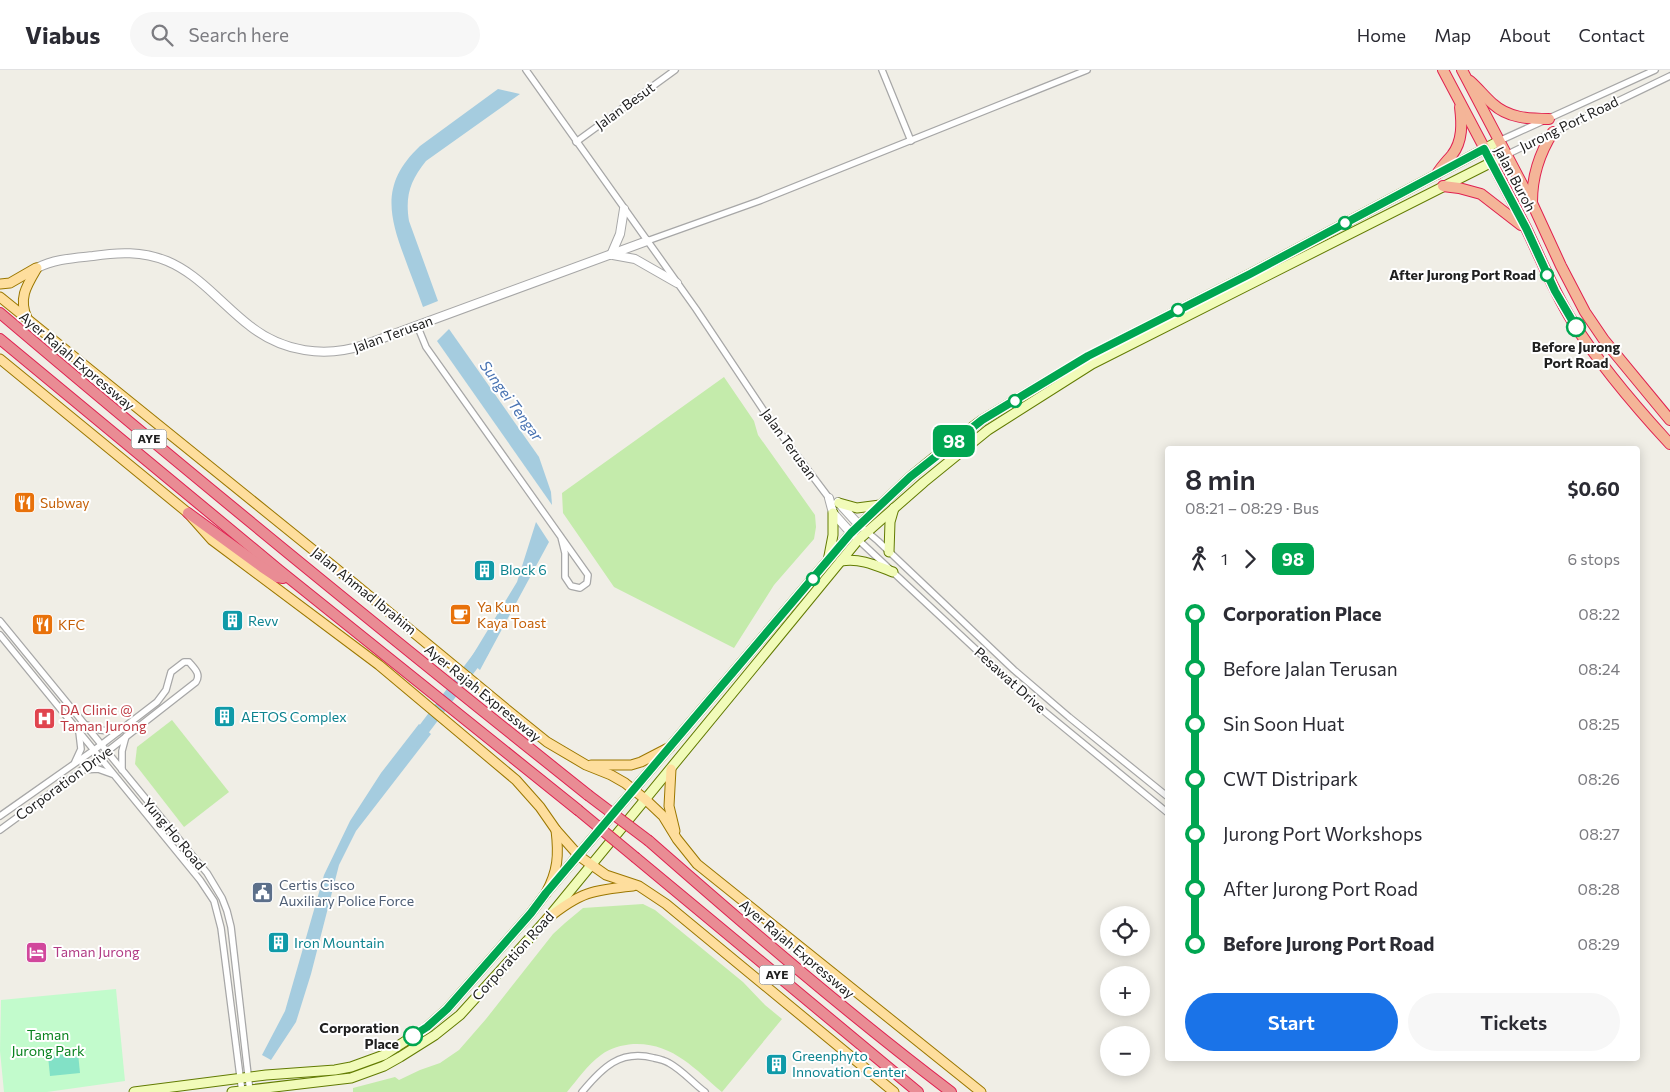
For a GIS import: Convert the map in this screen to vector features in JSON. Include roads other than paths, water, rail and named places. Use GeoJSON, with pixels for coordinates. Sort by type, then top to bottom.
{"type":"FeatureCollection","features":[{"type":"Feature","properties":{"kind":"highway","name":"Jalan Buroh"},"geometry":{"type":"LineString","coordinates":[[1444,70],[1526,228],[1555,291],[1586,342],[1612,377],[1670,444]]}},
{"type":"Feature","properties":{"kind":"highway","name":"Jalan Buroh"},"geometry":{"type":"LineString","coordinates":[[1464,74],[1532,203],[1585,312],[1604,340],[1670,420]]}},
{"type":"Feature","properties":{"kind":"highway"},"geometry":{"type":"LineString","coordinates":[[1464,74],[1493,105],[1510,115],[1534,119],[1549,118]]}},
{"type":"Feature","properties":{"kind":"highway"},"geometry":{"type":"LineString","coordinates":[[1437,174],[1458,144],[1462,125],[1459,101]]}},
{"type":"Feature","properties":{"kind":"highway"},"geometry":{"type":"LineString","coordinates":[[1532,203],[1532,184],[1537,164],[1544,146],[1553,132]]}},
{"type":"Feature","properties":{"kind":"highway"},"geometry":{"type":"LineString","coordinates":[[1443,186],[1481,194],[1526,228]]}},
{"type":"Feature","properties":{"kind":"highway","name":"Ayer Rajah Expressway"},"geometry":{"type":"LineString","coordinates":[[0,313],[98,397],[469,700],[649,841],[718,902],[837,1001],[951,1092]]}},
{"type":"Feature","properties":{"kind":"highway","name":"AYE"},"geometry":{"type":"LineString","coordinates":[[0,339],[289,578],[578,810],[918,1092]]}},
{"type":"Feature","properties":{"kind":"highway"},"geometry":{"type":"LineString","coordinates":[[188,513],[277,577],[289,578]]}},
{"type":"Feature","properties":{"kind":"main road","name":"Jurong Port Road"},"geometry":{"type":"LineString","coordinates":[[634,790],[851,533],[910,477],[982,420],[1088,356],[1250,274],[1499,141]]}},
{"type":"Feature","properties":{"kind":"main road","name":"Jurong Port Road"},"geometry":{"type":"LineString","coordinates":[[645,799],[858,540],[988,430],[1092,364],[1506,155]]}},
{"type":"Feature","properties":{"kind":"main road"},"geometry":{"type":"LineString","coordinates":[[0,284],[10,283],[38,268]]}},
{"type":"Feature","properties":{"kind":"main road"},"geometry":{"type":"LineString","coordinates":[[28,319],[23,310],[22,300],[30,280],[38,268]]}},
{"type":"Feature","properties":{"kind":"main road","name":"Jalan Ahmad Ibrahim"},"geometry":{"type":"LineString","coordinates":[[0,297],[548,742],[586,766],[611,775],[634,790],[663,816],[676,839],[697,864],[981,1092]]}},
{"type":"Feature","properties":{"kind":"main road"},"geometry":{"type":"LineString","coordinates":[[0,359],[4,365],[188,513],[212,540],[379,665],[516,780],[540,807],[556,830],[579,856],[591,866],[606,875],[639,886],[666,904],[894,1092]]}},
{"type":"Feature","properties":{"kind":"main road"},"geometry":{"type":"LineString","coordinates":[[839,503],[857,508],[880,505]]}},
{"type":"Feature","properties":{"kind":"main road"},"geometry":{"type":"LineString","coordinates":[[889,552],[890,522],[894,508]]}},
{"type":"Feature","properties":{"kind":"main road"},"geometry":{"type":"LineString","coordinates":[[828,561],[833,535],[834,513]]}},
{"type":"Feature","properties":{"kind":"main road"},"geometry":{"type":"LineString","coordinates":[[841,561],[871,562],[893,572]]}},
{"type":"Feature","properties":{"kind":"main road"},"geometry":{"type":"LineString","coordinates":[[586,766],[631,765],[641,762],[670,746]]}},
{"type":"Feature","properties":{"kind":"main road"},"geometry":{"type":"LineString","coordinates":[[671,769],[670,806],[676,839]]}},
{"type":"Feature","properties":{"kind":"main road","name":"Corporation Road"},"geometry":{"type":"LineString","coordinates":[[134,1092],[244,1078],[335,1070],[351,1067],[384,1055],[427,1027],[447,1009],[531,913],[634,790]]}},
{"type":"Feature","properties":{"kind":"main road","name":"Corporation Road"},"geometry":{"type":"LineString","coordinates":[[232,1092],[351,1078],[384,1066],[435,1035],[460,1015],[547,919],[645,799]]}},
{"type":"Feature","properties":{"kind":"main road"},"geometry":{"type":"LineString","coordinates":[[546,893],[553,881],[558,862],[556,830]]}},
{"type":"Feature","properties":{"kind":"main road"},"geometry":{"type":"LineString","coordinates":[[547,919],[567,902],[591,892],[639,886]]}},
{"type":"Feature","properties":{"kind":"street","name":"Jalan Terusan"},"geometry":{"type":"LineString","coordinates":[[526,70],[677,283],[768,417],[829,498]]}},
{"type":"Feature","properties":{"kind":"street","name":"Jalan Besut"},"geometry":{"type":"LineString","coordinates":[[576,142],[675,70]]}},
{"type":"Feature","properties":{"kind":"street"},"geometry":{"type":"LineString","coordinates":[[882,70],[911,141]]}},
{"type":"Feature","properties":{"kind":"street"},"geometry":{"type":"LineString","coordinates":[[647,241],[759,201],[1086,70]]}},
{"type":"Feature","properties":{"kind":"street","name":"Jurong Port Road"},"geometry":{"type":"LineString","coordinates":[[1499,141],[1655,70]]}},
{"type":"Feature","properties":{"kind":"street","name":"Jurong Port Road"},"geometry":{"type":"LineString","coordinates":[[1506,155],[1670,76]]}},
{"type":"Feature","properties":{"kind":"street"},"geometry":{"type":"LineString","coordinates":[[624,209],[620,234],[611,255],[635,259],[677,283]]}},
{"type":"Feature","properties":{"kind":"street","name":"Jalan Terusan"},"geometry":{"type":"LineString","coordinates":[[38,268],[47,262],[113,253],[131,252],[152,256],[187,271],[251,327],[267,338],[278,344],[319,352],[349,350],[647,241]]}},
{"type":"Feature","properties":{"kind":"street"},"geometry":{"type":"LineString","coordinates":[[417,326],[426,347],[561,537],[588,575],[587,583],[580,588],[571,586],[565,578],[565,553],[561,537]]}},
{"type":"Feature","properties":{"kind":"street"},"geometry":{"type":"LineString","coordinates":[[829,498],[839,503],[859,525]]}},
{"type":"Feature","properties":{"kind":"street"},"geometry":{"type":"LineString","coordinates":[[829,498],[834,513],[851,533]]}},
{"type":"Feature","properties":{"kind":"street","name":"Pesawat Drive"},"geometry":{"type":"LineString","coordinates":[[859,525],[1014,670],[1077,724],[1165,795]]}},
{"type":"Feature","properties":{"kind":"street","name":"Pesawat Drive"},"geometry":{"type":"LineString","coordinates":[[851,533],[1028,698],[1165,811]]}},
{"type":"Feature","properties":{"kind":"street","name":"Yung Ho Road"},"geometry":{"type":"LineString","coordinates":[[0,621],[207,873],[222,898],[227,911],[235,952],[244,1078]]}},
{"type":"Feature","properties":{"kind":"street","name":"Yung Ho Road"},"geometry":{"type":"LineString","coordinates":[[0,635],[200,880],[214,901],[224,945],[246,1091]]}},
{"type":"Feature","properties":{"kind":"street","name":"Corporation Drive"},"geometry":{"type":"LineString","coordinates":[[0,816],[101,745],[157,702],[166,690],[171,672],[184,662],[189,662],[198,674],[196,682],[100,757],[0,830]]}},
{"type":"Feature","properties":{"kind":"street"},"geometry":{"type":"LineString","coordinates":[[85,725],[100,730],[118,732]]}},
{"type":"Feature","properties":{"kind":"street"},"geometry":{"type":"LineString","coordinates":[[74,764],[81,748],[78,731]]}},
{"type":"Feature","properties":{"kind":"street"},"geometry":{"type":"LineString","coordinates":[[122,770],[122,750],[126,736]]}},
{"type":"Feature","properties":{"kind":"street"},"geometry":{"type":"LineString","coordinates":[[80,771],[98,769],[115,775]]}},
{"type":"Feature","properties":{"kind":"street"},"geometry":{"type":"LineString","coordinates":[[582,1092],[596,1075],[609,1064],[624,1057],[644,1055],[668,1062],[705,1092]]}},
{"type":"Feature","properties":{"kind":"water"},"geometry":{"type":"Polygon","coordinates":[[[498,89],[520,94],[426,161],[416,175],[410,189],[408,196],[409,221],[438,301],[423,307],[394,225],[392,197],[394,184],[408,159],[420,146],[498,89]]]}},
{"type":"Feature","properties":{"kind":"water"},"geometry":{"type":"Polygon","coordinates":[[[449,329],[539,457],[551,492],[552,505],[437,341],[449,329]]]}},
{"type":"Feature","properties":{"kind":"water"},"geometry":{"type":"Polygon","coordinates":[[[536,522],[549,542],[480,670],[469,661],[517,582],[536,522]]]}},
{"type":"Feature","properties":{"kind":"water"},"geometry":{"type":"Polygon","coordinates":[[[419,724],[431,734],[356,831],[339,865],[311,974],[296,1022],[271,1060],[262,1055],[285,1011],[324,875],[350,821],[381,773],[419,724]]]}},
{"type":"Feature","properties":{"kind":"waterway"},"geometry":{"type":"LineString","coordinates":[[415,741],[483,651]]}},
{"type":"Feature","properties":{"kind":"place","name":"After Jurong Port Road"},"geometry":{"type":"Point","coordinates":[1547,275]}},
{"type":"Feature","properties":{"kind":"place","name":"Before Jurong Port Road"},"geometry":{"type":"Point","coordinates":[1576,327]}},
{"type":"Feature","properties":{"kind":"place","name":"Subway"},"geometry":{"type":"Point","coordinates":[24,503]}},
{"type":"Feature","properties":{"kind":"place","name":"Block 6"},"geometry":{"type":"Point","coordinates":[484,570]}},
{"type":"Feature","properties":{"kind":"place","name":"Ya Kun Kaya Toast"},"geometry":{"type":"Point","coordinates":[461,615]}},
{"type":"Feature","properties":{"kind":"place","name":"Revv"},"geometry":{"type":"Point","coordinates":[232,621]}},
{"type":"Feature","properties":{"kind":"place","name":"KFC"},"geometry":{"type":"Point","coordinates":[42,625]}},
{"type":"Feature","properties":{"kind":"place","name":"AETOS Complex"},"geometry":{"type":"Point","coordinates":[225,717]}},
{"type":"Feature","properties":{"kind":"place","name":"DA Clinic @ Taman Jurong"},"geometry":{"type":"Point","coordinates":[44,718]}},
{"type":"Feature","properties":{"kind":"place","name":"Certis Cisco Auxiliary Police Force"},"geometry":{"type":"Point","coordinates":[263,893]}},
{"type":"Feature","properties":{"kind":"place","name":"Iron Mountain"},"geometry":{"type":"Point","coordinates":[278,943]}},
{"type":"Feature","properties":{"kind":"place","name":"Taman Jurong"},"geometry":{"type":"Point","coordinates":[37,952]}},
{"type":"Feature","properties":{"kind":"place","name":"Corporation Place"},"geometry":{"type":"Point","coordinates":[413,1036]}},
{"type":"Feature","properties":{"kind":"place","name":"Greenphyto Innovation Center"},"geometry":{"type":"Point","coordinates":[776,1064]}},
{"type":"Feature","properties":{"kind":"water label","name":"Sungei Tengar"},"geometry":{"type":"Point","coordinates":[511,401]}},
{"type":"Feature","properties":{"kind":"park label","name":"Taman Jurong Park"},"geometry":{"type":"Point","coordinates":[48,1044]}}]}
